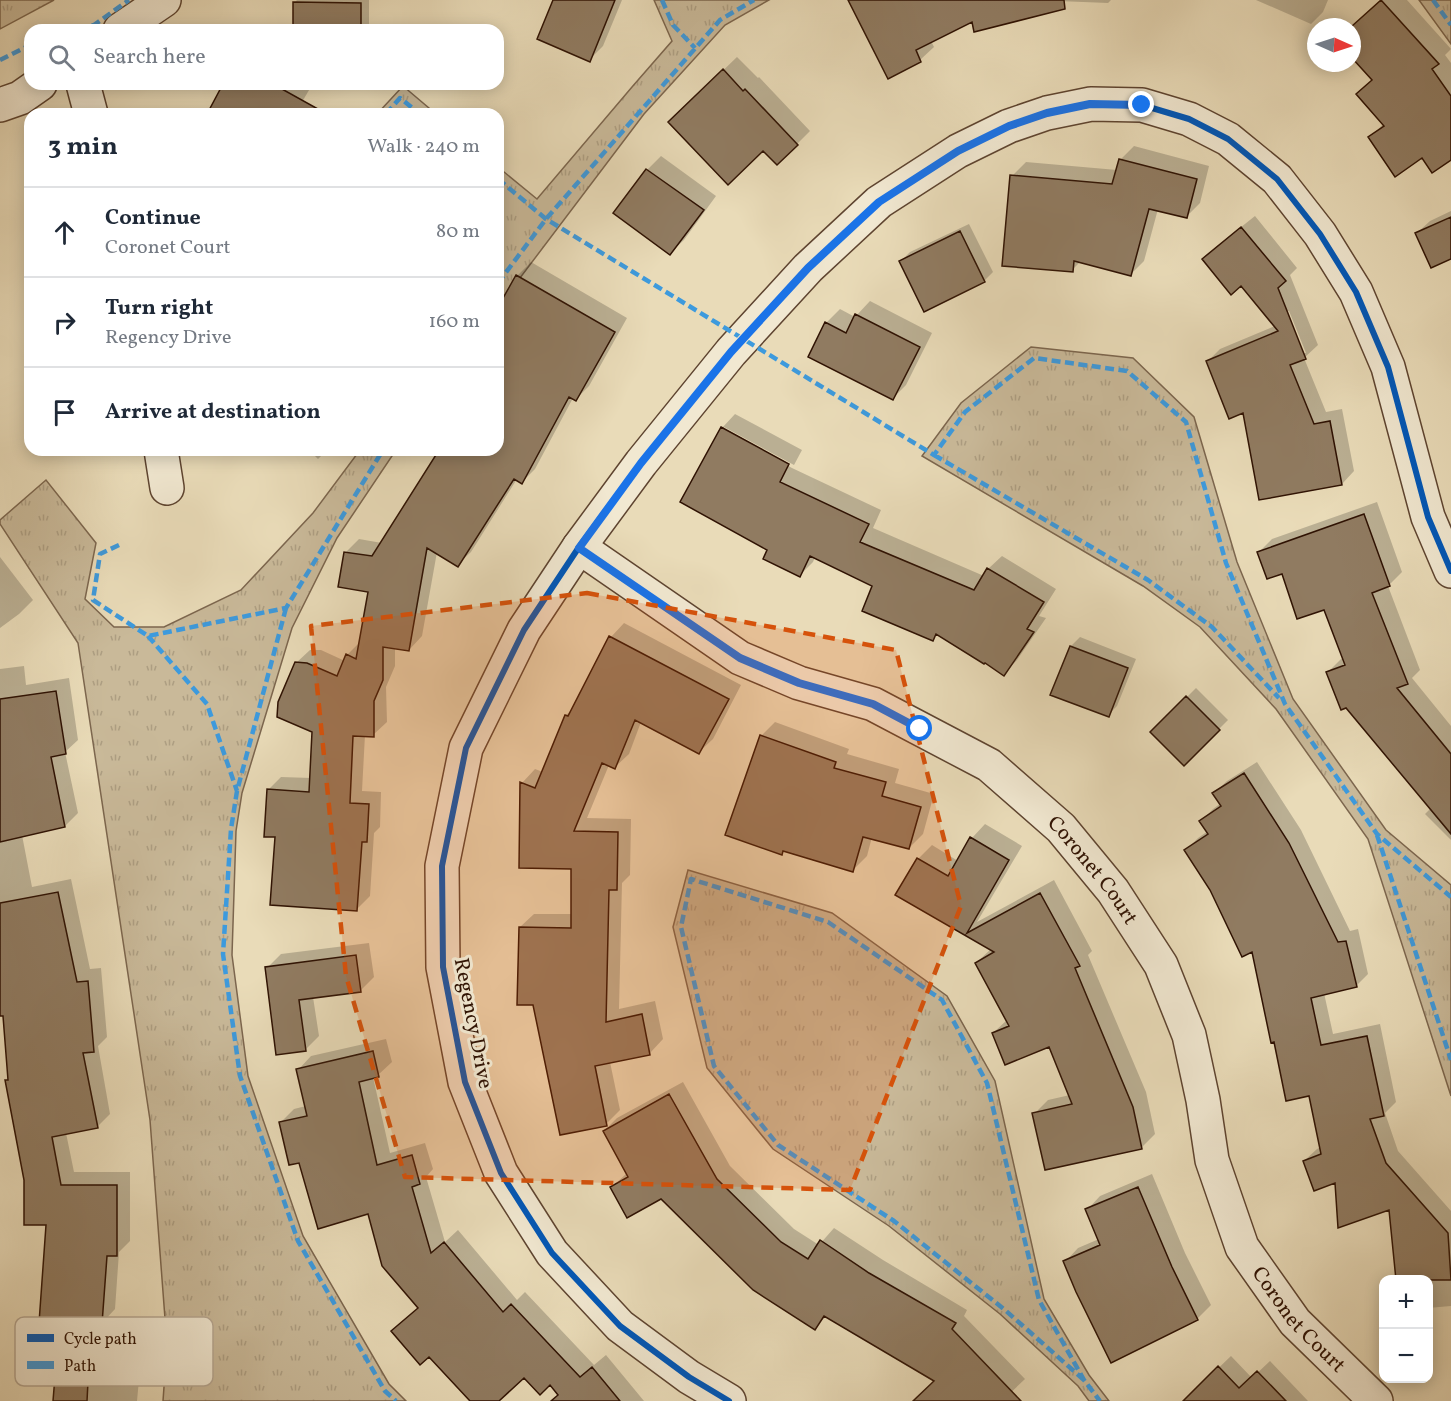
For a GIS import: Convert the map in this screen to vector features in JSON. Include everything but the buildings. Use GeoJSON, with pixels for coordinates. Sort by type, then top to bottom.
{"type":"FeatureCollection","features":[{"type":"Feature","properties":{"kind":"street"},"geometry":{"type":"LineString","coordinates":[[129,24],[164,0]]}},
{"type":"Feature","properties":{"kind":"street"},"geometry":{"type":"LineString","coordinates":[[85,90],[89,108]]}},
{"type":"Feature","properties":{"kind":"street","name":"Regency Drive"},"geometry":{"type":"LineString","coordinates":[[729,1401],[688,1377],[620,1326],[552,1253],[501,1173],[465,1082],[443,967],[442,866],[466,748],[524,630],[579,548],[641,463],[731,352],[808,268],[879,202],[958,151],[1009,126],[1047,113],[1090,104],[1142,105],[1189,119],[1227,139],[1277,178],[1320,234],[1356,292],[1388,367],[1428,517],[1451,571]]}},
{"type":"Feature","properties":{"kind":"street"},"geometry":{"type":"LineString","coordinates":[[162,456],[166,488]]}},
{"type":"Feature","properties":{"kind":"street","name":"Coronet Court"},"geometry":{"type":"LineString","coordinates":[[579,548],[740,658],[799,683],[873,704],[989,765],[1061,828],[1113,891],[1161,965],[1189,1035],[1203,1100],[1212,1160],[1242,1246],[1295,1323],[1376,1401]]}},
{"type":"Feature","properties":{"kind":"highlighted area"},"geometry":{"type":"Polygon","coordinates":[[[587,593],[896,650],[961,906],[850,1190],[405,1177],[346,976],[311,626],[587,593]]]}},
{"type":"Feature","properties":{"kind":"green space"},"geometry":{"type":"Polygon","coordinates":[[[0,0],[54,0],[0,29],[0,0]]]}},
{"type":"Feature","properties":{"kind":"green space"},"geometry":{"type":"Polygon","coordinates":[[[654,0],[769,0],[725,25],[644,114],[504,299],[504,172],[537,199],[672,41],[654,0]]]}},
{"type":"Feature","properties":{"kind":"green space"},"geometry":{"type":"Polygon","coordinates":[[[1419,0],[1451,0],[1451,44],[1419,0]]]}},
{"type":"Feature","properties":{"kind":"green space"},"geometry":{"type":"Polygon","coordinates":[[[399,90],[408,90],[429,108],[383,108],[399,90]]]}},
{"type":"Feature","properties":{"kind":"green space"},"geometry":{"type":"Polygon","coordinates":[[[1031,347],[1133,358],[1194,417],[1237,562],[1293,699],[1386,830],[1451,885],[1451,1096],[1368,839],[1276,709],[1200,627],[1143,586],[922,456],[961,403],[1031,347]]]}},
{"type":"Feature","properties":{"kind":"green space"},"geometry":{"type":"Polygon","coordinates":[[[356,456],[392,456],[337,538],[292,628],[242,793],[236,831],[232,955],[248,1076],[303,1236],[389,1384],[406,1401],[163,1401],[164,1386],[213,1386],[213,1317],[165,1317],[150,1120],[78,643],[0,524],[0,520],[46,480],[96,543],[85,599],[114,627],[164,627],[241,590],[313,513],[356,456]]]}},
{"type":"Feature","properties":{"kind":"green space"},"geometry":{"type":"Polygon","coordinates":[[[688,870],[832,913],[947,996],[995,1081],[1044,1299],[1089,1375],[1109,1401],[1089,1401],[1078,1386],[1000,1314],[889,1226],[773,1149],[707,1068],[673,927],[688,870]]]}},
{"type":"Feature","properties":{"kind":"marked path"},"geometry":{"type":"LineString","coordinates":[[95,24],[129,0]]}},
{"type":"Feature","properties":{"kind":"marked path"},"geometry":{"type":"LineString","coordinates":[[662,0],[673,25],[695,48]]}},
{"type":"Feature","properties":{"kind":"marked path"},"geometry":{"type":"LineString","coordinates":[[504,275],[546,219],[720,20],[754,0]]}},
{"type":"Feature","properties":{"kind":"marked path"},"geometry":{"type":"LineString","coordinates":[[1433,0],[1451,25]]}},
{"type":"Feature","properties":{"kind":"marked path"},"geometry":{"type":"LineString","coordinates":[[0,60],[24,48]]}},
{"type":"Feature","properties":{"kind":"marked path"},"geometry":{"type":"LineString","coordinates":[[391,108],[400,98],[412,108]]}},
{"type":"Feature","properties":{"kind":"marked path"},"geometry":{"type":"LineString","coordinates":[[504,184],[546,219],[934,455],[965,412],[1034,358],[1127,371],[1186,422],[1226,563],[1285,704],[1377,834],[1451,897]]}},
{"type":"Feature","properties":{"kind":"marked path"},"geometry":{"type":"LineString","coordinates":[[934,455],[1148,580],[1212,627],[1279,698]]}},
{"type":"Feature","properties":{"kind":"marked path"},"geometry":{"type":"LineString","coordinates":[[119,545],[100,554],[93,600],[148,636],[286,608],[379,456]]}},
{"type":"Feature","properties":{"kind":"marked path"},"geometry":{"type":"LineString","coordinates":[[286,608],[237,791],[231,829],[223,954],[240,1076],[298,1241],[385,1391],[396,1401]]}},
{"type":"Feature","properties":{"kind":"marked path"},"geometry":{"type":"LineString","coordinates":[[148,636],[207,704],[237,791]]}},
{"type":"Feature","properties":{"kind":"marked path"},"geometry":{"type":"LineString","coordinates":[[1377,835],[1451,1060]]}},
{"type":"Feature","properties":{"kind":"marked path"},"geometry":{"type":"LineString","coordinates":[[1084,1380],[1005,1310],[894,1221],[778,1145],[714,1066],[681,927],[691,879],[828,922],[942,1000],[987,1083],[1039,1300],[1084,1380],[1100,1401]]}},
{"type":"Feature","properties":{"kind":"cycle path"},"geometry":{"type":"LineString","coordinates":[[729,1401],[689,1377],[620,1326],[552,1253],[501,1173],[465,1082],[443,967],[442,866],[466,748],[524,630],[579,547],[641,463],[731,352],[808,268],[879,202],[958,151],[1009,126],[1047,113],[1091,104],[1142,105],[1189,119],[1228,139],[1277,179],[1320,234],[1356,292],[1388,367],[1428,517],[1451,571]]}},
{"type":"Feature","properties":{"kind":"route"},"geometry":{"type":"LineString","coordinates":[[920,729],[873,704],[799,683],[740,658],[579,548],[641,463],[731,352],[808,268],[879,202],[958,151],[1009,126],[1047,113],[1090,104],[1142,105]]}}]}
